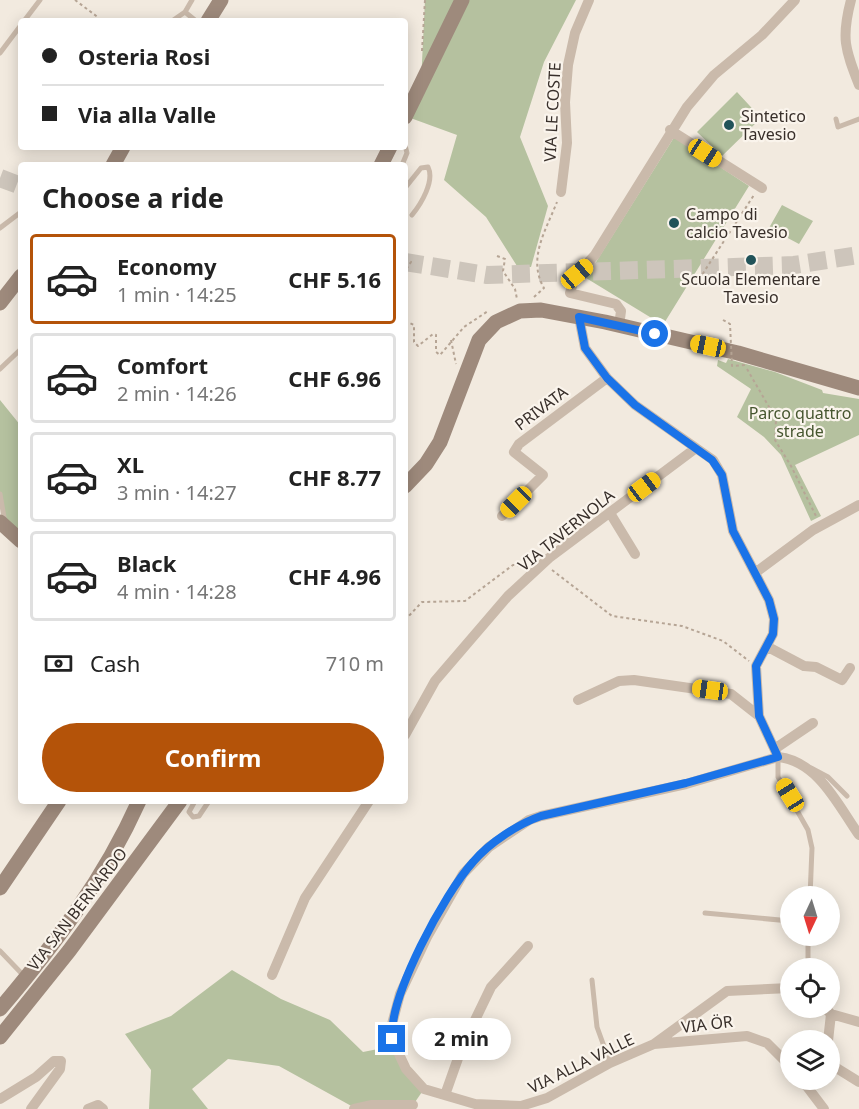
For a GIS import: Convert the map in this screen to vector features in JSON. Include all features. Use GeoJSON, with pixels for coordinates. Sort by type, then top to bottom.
{"type":"FeatureCollection","features":[{"type":"Feature","properties":{"kind":"street"},"geometry":{"type":"LineString","coordinates":[[210,18],[221,0]]}},
{"type":"Feature","properties":{"kind":"street"},"geometry":{"type":"LineString","coordinates":[[408,111],[462,0]]}},
{"type":"Feature","properties":{"kind":"street","name":"VIA LE COSTE"},"geometry":{"type":"LineString","coordinates":[[561,192],[567,143],[565,102],[568,65],[575,33],[589,0]]}},
{"type":"Feature","properties":{"kind":"street"},"geometry":{"type":"LineString","coordinates":[[619,326],[621,311],[616,304],[570,293],[575,276],[595,255],[670,130],[714,75],[762,35],[795,0]]}},
{"type":"Feature","properties":{"kind":"street"},"geometry":{"type":"LineString","coordinates":[[851,0],[845,23],[845,48],[859,85]]}},
{"type":"Feature","properties":{"kind":"street"},"geometry":{"type":"LineString","coordinates":[[670,130],[760,188]]}},
{"type":"Feature","properties":{"kind":"street"},"geometry":{"type":"LineString","coordinates":[[0,303],[18,280]]}},
{"type":"Feature","properties":{"kind":"street"},"geometry":{"type":"LineString","coordinates":[[408,483],[426,464],[440,442],[475,346],[485,332],[502,318],[527,310],[552,311],[619,326],[859,388]]}},
{"type":"Feature","properties":{"kind":"street"},"geometry":{"type":"LineString","coordinates":[[579,317],[585,348],[607,378],[635,405],[712,460],[722,475],[733,531],[769,600],[774,619],[773,634],[756,666],[759,716],[777,752],[808,768],[824,785],[859,835]]}},
{"type":"Feature","properties":{"kind":"street","name":"PRIVATA"},"geometry":{"type":"LineString","coordinates":[[502,516],[543,475],[514,452],[519,444],[607,378]]}},
{"type":"Feature","properties":{"kind":"street","name":"VIA TAVERNOLA"},"geometry":{"type":"LineString","coordinates":[[408,730],[435,681],[508,596],[549,558],[696,448]]}},
{"type":"Feature","properties":{"kind":"street"},"geometry":{"type":"LineString","coordinates":[[755,573],[821,526],[859,505]]}},
{"type":"Feature","properties":{"kind":"street"},"geometry":{"type":"LineString","coordinates":[[610,513],[635,554]]}},
{"type":"Feature","properties":{"kind":"street"},"geometry":{"type":"LineString","coordinates":[[3,525],[18,538]]}},
{"type":"Feature","properties":{"kind":"street"},"geometry":{"type":"LineString","coordinates":[[768,647],[804,666],[816,667],[842,681],[850,668]]}},
{"type":"Feature","properties":{"kind":"street"},"geometry":{"type":"LineString","coordinates":[[578,699],[620,681],[634,680],[731,694],[759,716]]}},
{"type":"Feature","properties":{"kind":"street"},"geometry":{"type":"LineString","coordinates":[[354,1109],[372,1105],[411,1107],[424,1089],[406,1069],[393,1046],[393,1018],[405,982],[427,937],[456,886],[479,855],[535,818],[686,783],[777,752],[813,723]]}},
{"type":"Feature","properties":{"kind":"street"},"geometry":{"type":"LineString","coordinates":[[0,888],[57,804]]}},
{"type":"Feature","properties":{"kind":"street"},"geometry":{"type":"LineString","coordinates":[[0,1009],[68,924],[98,880],[137,804]]}},
{"type":"Feature","properties":{"kind":"street","name":"VIA SAN BERNARDO"},"geometry":{"type":"LineString","coordinates":[[0,1037],[69,951],[178,804]]}},
{"type":"Feature","properties":{"kind":"street"},"geometry":{"type":"LineString","coordinates":[[272,975],[305,898],[367,804]]}},
{"type":"Feature","properties":{"kind":"street"},"geometry":{"type":"LineString","coordinates":[[445,1095],[462,1047],[491,987],[528,946]]}},
{"type":"Feature","properties":{"kind":"street"},"geometry":{"type":"LineString","coordinates":[[654,1044],[727,991],[780,988]]}},
{"type":"Feature","properties":{"kind":"street"},"geometry":{"type":"LineString","coordinates":[[840,1015],[859,1022]]}},
{"type":"Feature","properties":{"kind":"street","name":"VIA ÖR"},"geometry":{"type":"LineString","coordinates":[[654,1044],[747,1036],[767,1043],[780,1055]]}},
{"type":"Feature","properties":{"kind":"street","name":"VIA ALLA VALLE"},"geometry":{"type":"LineString","coordinates":[[424,1089],[487,1106],[529,1105],[547,1098],[610,1063],[654,1044]]}},
{"type":"Feature","properties":{"kind":"street"},"geometry":{"type":"LineString","coordinates":[[0,1099],[36,1077],[54,1061],[62,1061],[60,1069],[31,1109]]}},
{"type":"Feature","properties":{"kind":"street"},"geometry":{"type":"LineString","coordinates":[[840,1070],[859,1082]]}},
{"type":"Feature","properties":{"kind":"street"},"geometry":{"type":"LineString","coordinates":[[810,1090],[824,1109]]}},
{"type":"Feature","properties":{"kind":"street"},"geometry":{"type":"LineString","coordinates":[[88,1109],[98,1105],[103,1109]]}},
{"type":"Feature","properties":{"kind":"lane"},"geometry":{"type":"LineString","coordinates":[[26,18],[40,0]]}},
{"type":"Feature","properties":{"kind":"lane"},"geometry":{"type":"LineString","coordinates":[[176,18],[185,12],[192,0]]}},
{"type":"Feature","properties":{"kind":"lane"},"geometry":{"type":"LineString","coordinates":[[185,12],[192,18]]}},
{"type":"Feature","properties":{"kind":"lane"},"geometry":{"type":"LineString","coordinates":[[0,53],[18,29]]}},
{"type":"Feature","properties":{"kind":"lane"},"geometry":{"type":"LineString","coordinates":[[836,119],[838,127],[859,119]]}},
{"type":"Feature","properties":{"kind":"lane"},"geometry":{"type":"LineString","coordinates":[[408,184],[421,168],[428,167],[430,176],[423,200],[411,215]]}},
{"type":"Feature","properties":{"kind":"lane"},"geometry":{"type":"LineString","coordinates":[[0,228],[18,214]]}},
{"type":"Feature","properties":{"kind":"lane"},"geometry":{"type":"LineString","coordinates":[[0,369],[18,353]]}},
{"type":"Feature","properties":{"kind":"lane"},"geometry":{"type":"LineString","coordinates":[[0,494],[3,525]]}},
{"type":"Feature","properties":{"kind":"lane"},"geometry":{"type":"LineString","coordinates":[[777,752],[778,777],[808,830],[812,848],[810,886]]}},
{"type":"Feature","properties":{"kind":"lane"},"geometry":{"type":"LineString","coordinates":[[808,768],[816,769],[847,796]]}},
{"type":"Feature","properties":{"kind":"lane"},"geometry":{"type":"LineString","coordinates":[[193,804],[189,812],[193,817],[200,816],[207,804]]}},
{"type":"Feature","properties":{"kind":"lane"},"geometry":{"type":"LineString","coordinates":[[705,913],[780,920]]}},
{"type":"Feature","properties":{"kind":"lane"},"geometry":{"type":"LineString","coordinates":[[0,951],[26,978]]}},
{"type":"Feature","properties":{"kind":"lane"},"geometry":{"type":"LineString","coordinates":[[592,980],[597,1027],[610,1063]]}},
{"type":"Feature","properties":{"kind":"path"},"geometry":{"type":"LineString","coordinates":[[75,0],[99,18]]}},
{"type":"Feature","properties":{"kind":"path"},"geometry":{"type":"LineString","coordinates":[[422,61],[425,0]]}},
{"type":"Feature","properties":{"kind":"path"},"geometry":{"type":"LineString","coordinates":[[696,284],[760,188]]}},
{"type":"Feature","properties":{"kind":"path"},"geometry":{"type":"LineString","coordinates":[[527,310],[533,298],[544,288],[536,271],[538,253],[561,192]]}},
{"type":"Feature","properties":{"kind":"path"},"geometry":{"type":"LineString","coordinates":[[497,256],[505,259],[504,273],[515,289],[517,301],[522,301],[527,310]]}},
{"type":"Feature","properties":{"kind":"path"},"geometry":{"type":"LineString","coordinates":[[408,322],[414,325],[414,342],[418,346],[433,334],[436,335],[438,355],[474,318],[492,310]]}},
{"type":"Feature","properties":{"kind":"path"},"geometry":{"type":"LineString","coordinates":[[723,320],[730,324],[732,366],[746,360],[776,418],[778,424],[775,440],[791,466],[821,526]]}},
{"type":"Feature","properties":{"kind":"path"},"geometry":{"type":"LineString","coordinates":[[451,340],[457,370],[464,374]]}},
{"type":"Feature","properties":{"kind":"path"},"geometry":{"type":"LineString","coordinates":[[408,617],[422,602],[465,601],[513,565],[549,568],[612,616],[682,626],[723,641],[756,666]]}},
{"type":"Feature","properties":{"kind":"green space"},"geometry":{"type":"Polygon","coordinates":[[[425,0],[576,0],[544,62],[520,137],[548,206],[531,267],[517,266],[486,217],[444,180],[457,135],[408,117],[408,110],[421,83],[425,0]]]}},
{"type":"Feature","properties":{"kind":"green space","name":"Sintetico Tavesio"},"geometry":{"type":"Polygon","coordinates":[[[737,92],[761,118],[722,156],[697,132],[737,92]]]}},
{"type":"Feature","properties":{"kind":"green space","name":"Campo di calcio Tavesio"},"geometry":{"type":"Polygon","coordinates":[[[676,138],[749,186],[663,325],[586,278],[673,139],[676,138]]]}},
{"type":"Feature","properties":{"kind":"green space"},"geometry":{"type":"Polygon","coordinates":[[[782,205],[813,221],[799,244],[769,228],[782,205]]]}},
{"type":"Feature","properties":{"kind":"green space","name":"Parco quattro strade"},"geometry":{"type":"Polygon","coordinates":[[[728,359],[775,372],[822,390],[823,393],[859,399],[859,435],[795,465],[821,516],[811,521],[781,455],[764,437],[737,417],[751,389],[717,366],[718,360],[726,363],[728,359]]]}},
{"type":"Feature","properties":{"kind":"green space"},"geometry":{"type":"Polygon","coordinates":[[[0,400],[18,422],[18,538],[6,527],[0,494],[0,400]]]}},
{"type":"Feature","properties":{"kind":"green space"},"geometry":{"type":"Polygon","coordinates":[[[232,970],[281,999],[330,1020],[363,1052],[393,1046],[424,1089],[413,1105],[355,1108],[279,1066],[228,1059],[192,1089],[208,1109],[149,1109],[151,1070],[125,1034],[171,1016],[232,970]]]}},
{"type":"Feature","properties":{"kind":"tunnel"},"geometry":{"type":"LineString","coordinates":[[0,178],[18,185]]}},
{"type":"Feature","properties":{"kind":"tunnel"},"geometry":{"type":"LineString","coordinates":[[408,262],[487,275],[794,265],[859,255]]}},
{"type":"Feature","properties":{"kind":"place","name":"Sintetico Tavesio"},"geometry":{"type":"Point","coordinates":[729,125]}},
{"type":"Feature","properties":{"kind":"place","name":"Campo di calcio Tavesio"},"geometry":{"type":"Point","coordinates":[674,223]}},
{"type":"Feature","properties":{"kind":"place","name":"Scuola Elementare Tavesio"},"geometry":{"type":"Point","coordinates":[751,260]}},
{"type":"Feature","properties":{"kind":"route"},"geometry":{"type":"LineString","coordinates":[[392,1039],[393,1018],[400,994],[427,937],[463,874],[489,847],[529,820],[541,816],[686,783],[778,757],[776,748],[759,716],[756,666],[773,634],[774,619],[769,600],[733,531],[727,490],[722,475],[712,460],[635,405],[607,378],[585,348],[579,317],[655,334]]}}]}
